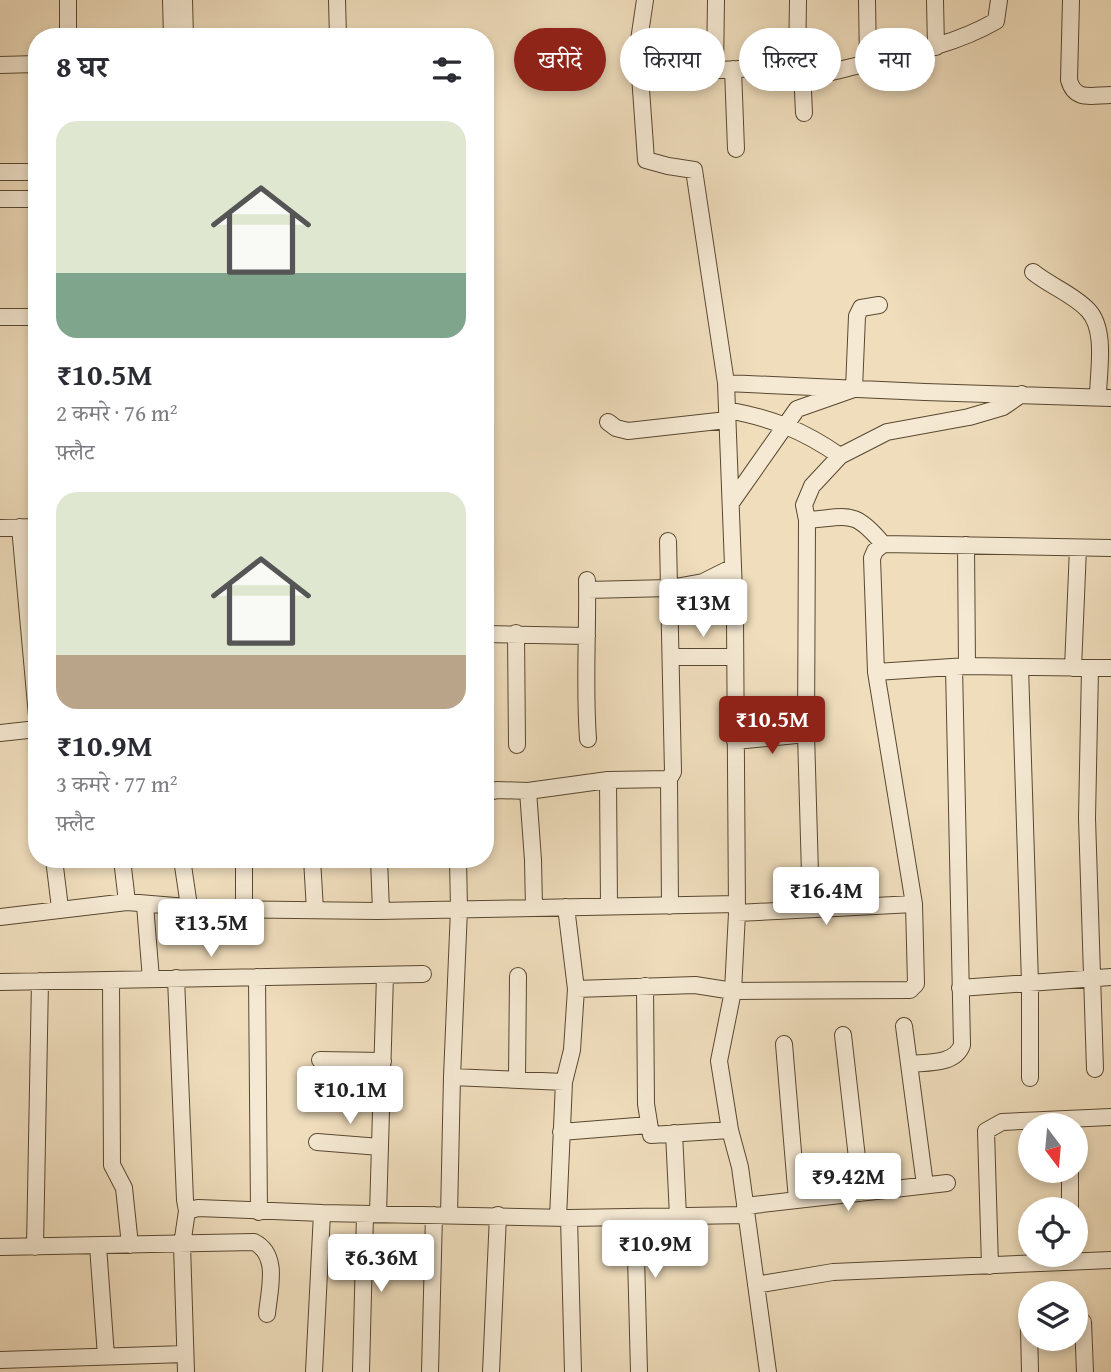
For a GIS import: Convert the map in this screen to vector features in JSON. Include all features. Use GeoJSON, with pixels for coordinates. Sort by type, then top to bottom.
{"type":"FeatureCollection","features":[{"type":"Feature","properties":{"kind":"street"},"geometry":{"type":"LineString","coordinates":[[68,0],[68,28]]}},
{"type":"Feature","properties":{"kind":"street"},"geometry":{"type":"LineString","coordinates":[[171,0],[172,28]]}},
{"type":"Feature","properties":{"kind":"street"},"geometry":{"type":"LineString","coordinates":[[184,0],[185,28]]}},
{"type":"Feature","properties":{"kind":"street"},"geometry":{"type":"LineString","coordinates":[[337,0],[338,28]]}},
{"type":"Feature","properties":{"kind":"street"},"geometry":{"type":"LineString","coordinates":[[641,28],[645,0]]}},
{"type":"Feature","properties":{"kind":"street"},"geometry":{"type":"LineString","coordinates":[[716,0],[716,28]]}},
{"type":"Feature","properties":{"kind":"street"},"geometry":{"type":"LineString","coordinates":[[798,0],[799,28]]}},
{"type":"Feature","properties":{"kind":"street"},"geometry":{"type":"LineString","coordinates":[[867,0],[867,28]]}},
{"type":"Feature","properties":{"kind":"street"},"geometry":{"type":"LineString","coordinates":[[935,0],[936,47],[996,21],[999,0]]}},
{"type":"Feature","properties":{"kind":"street"},"geometry":{"type":"LineString","coordinates":[[1071,0],[1069,80],[1072,89],[1081,96],[1111,95]]}},
{"type":"Feature","properties":{"kind":"street"},"geometry":{"type":"LineString","coordinates":[[0,65],[28,64]]}},
{"type":"Feature","properties":{"kind":"street"},"geometry":{"type":"LineString","coordinates":[[725,69],[739,69]]}},
{"type":"Feature","properties":{"kind":"street"},"geometry":{"type":"LineString","coordinates":[[733,69],[736,149]]}},
{"type":"Feature","properties":{"kind":"street"},"geometry":{"type":"LineString","coordinates":[[641,91],[646,160],[694,170],[726,383],[735,657],[737,908],[733,991],[719,1061],[730,1130],[740,1167],[768,1372]]}},
{"type":"Feature","properties":{"kind":"street"},"geometry":{"type":"LineString","coordinates":[[802,91],[804,113]]}},
{"type":"Feature","properties":{"kind":"street"},"geometry":{"type":"LineString","coordinates":[[0,172],[28,172]]}},
{"type":"Feature","properties":{"kind":"street"},"geometry":{"type":"LineString","coordinates":[[0,199],[28,199]]}},
{"type":"Feature","properties":{"kind":"street"},"geometry":{"type":"LineString","coordinates":[[726,383],[1105,397],[1097,324],[1089,311],[1033,272]]}},
{"type":"Feature","properties":{"kind":"street"},"geometry":{"type":"LineString","coordinates":[[854,389],[857,316],[861,308],[879,305]]}},
{"type":"Feature","properties":{"kind":"street"},"geometry":{"type":"LineString","coordinates":[[0,317],[28,317]]}},
{"type":"Feature","properties":{"kind":"street"},"geometry":{"type":"LineString","coordinates":[[731,503],[796,409],[854,389]]}},
{"type":"Feature","properties":{"kind":"street"},"geometry":{"type":"LineString","coordinates":[[811,909],[806,734],[807,520],[804,505],[813,486],[840,456],[887,432],[981,414],[1003,407],[1022,394]]}},
{"type":"Feature","properties":{"kind":"street"},"geometry":{"type":"LineString","coordinates":[[608,422],[616,428],[628,431],[727,415],[785,424],[814,438],[840,456]]}},
{"type":"Feature","properties":{"kind":"street"},"geometry":{"type":"LineString","coordinates":[[807,520],[855,517],[869,526],[883,544]]}},
{"type":"Feature","properties":{"kind":"street"},"geometry":{"type":"LineString","coordinates":[[0,527],[28,527]]}},
{"type":"Feature","properties":{"kind":"street"},"geometry":{"type":"LineString","coordinates":[[668,541],[673,772],[669,779],[670,906]]}},
{"type":"Feature","properties":{"kind":"street"},"geometry":{"type":"LineString","coordinates":[[576,989],[695,985],[733,991],[910,990],[916,984],[914,904],[876,671],[872,558],[875,551],[883,544],[1111,548]]}},
{"type":"Feature","properties":{"kind":"street"},"geometry":{"type":"LineString","coordinates":[[909,1065],[951,1059],[960,1051],[962,1045],[961,667],[966,545]]}},
{"type":"Feature","properties":{"kind":"street"},"geometry":{"type":"LineString","coordinates":[[1078,548],[1095,1069]]}},
{"type":"Feature","properties":{"kind":"street"},"geometry":{"type":"LineString","coordinates":[[588,738],[584,674],[587,585],[670,588],[703,582],[733,566]]}},
{"type":"Feature","properties":{"kind":"street"},"geometry":{"type":"LineString","coordinates":[[494,634],[587,636]]}},
{"type":"Feature","properties":{"kind":"street"},"geometry":{"type":"LineString","coordinates":[[516,634],[517,745]]}},
{"type":"Feature","properties":{"kind":"street"},"geometry":{"type":"LineString","coordinates":[[671,657],[735,657]]}},
{"type":"Feature","properties":{"kind":"street"},"geometry":{"type":"LineString","coordinates":[[876,671],[961,667],[1111,668]]}},
{"type":"Feature","properties":{"kind":"street"},"geometry":{"type":"LineString","coordinates":[[1020,667],[1030,982],[1030,1078]]}},
{"type":"Feature","properties":{"kind":"street"},"geometry":{"type":"LineString","coordinates":[[0,733],[28,730]]}},
{"type":"Feature","properties":{"kind":"street"},"geometry":{"type":"LineString","coordinates":[[735,741],[806,734]]}},
{"type":"Feature","properties":{"kind":"street"},"geometry":{"type":"LineString","coordinates":[[494,791],[528,791],[608,780],[669,779]]}},
{"type":"Feature","properties":{"kind":"street"},"geometry":{"type":"LineString","coordinates":[[608,780],[609,906]]}},
{"type":"Feature","properties":{"kind":"street"},"geometry":{"type":"LineString","coordinates":[[528,791],[534,908]]}},
{"type":"Feature","properties":{"kind":"street"},"geometry":{"type":"LineString","coordinates":[[55,868],[60,908]]}},
{"type":"Feature","properties":{"kind":"street"},"geometry":{"type":"LineString","coordinates":[[123,868],[127,902]]}},
{"type":"Feature","properties":{"kind":"street"},"geometry":{"type":"LineString","coordinates":[[183,868],[189,906]]}},
{"type":"Feature","properties":{"kind":"street"},"geometry":{"type":"LineString","coordinates":[[244,868],[244,910]]}},
{"type":"Feature","properties":{"kind":"street"},"geometry":{"type":"LineString","coordinates":[[313,868],[315,910]]}},
{"type":"Feature","properties":{"kind":"street"},"geometry":{"type":"LineString","coordinates":[[379,868],[381,911]]}},
{"type":"Feature","properties":{"kind":"street"},"geometry":{"type":"LineString","coordinates":[[430,1372],[452,1077],[458,868]]}},
{"type":"Feature","properties":{"kind":"street"},"geometry":{"type":"LineString","coordinates":[[0,917],[127,902],[211,909],[381,911],[609,906],[811,909],[914,904]]}},
{"type":"Feature","properties":{"kind":"street"},"geometry":{"type":"LineString","coordinates":[[145,905],[151,979]]}},
{"type":"Feature","properties":{"kind":"street"},"geometry":{"type":"LineString","coordinates":[[566,907],[576,989],[572,1050],[564,1082],[561,1132],[573,1372]]}},
{"type":"Feature","properties":{"kind":"street"},"geometry":{"type":"LineString","coordinates":[[0,982],[423,974]]}},
{"type":"Feature","properties":{"kind":"street"},"geometry":{"type":"LineString","coordinates":[[361,1372],[371,1214],[380,1147],[385,975]]}},
{"type":"Feature","properties":{"kind":"street"},"geometry":{"type":"LineString","coordinates":[[517,1080],[518,976]]}},
{"type":"Feature","properties":{"kind":"street"},"geometry":{"type":"LineString","coordinates":[[257,977],[260,1212]]}},
{"type":"Feature","properties":{"kind":"street"},"geometry":{"type":"LineString","coordinates":[[960,988],[1111,977]]}},
{"type":"Feature","properties":{"kind":"street"},"geometry":{"type":"LineString","coordinates":[[176,978],[187,1211],[182,1245],[186,1372]]}},
{"type":"Feature","properties":{"kind":"street"},"geometry":{"type":"LineString","coordinates":[[110,980],[112,1165],[124,1188],[130,1245]]}},
{"type":"Feature","properties":{"kind":"street"},"geometry":{"type":"LineString","coordinates":[[35,1247],[40,981]]}},
{"type":"Feature","properties":{"kind":"street"},"geometry":{"type":"LineString","coordinates":[[645,986],[646,1104],[651,1135],[730,1130]]}},
{"type":"Feature","properties":{"kind":"street"},"geometry":{"type":"LineString","coordinates":[[904,1026],[925,1185]]}},
{"type":"Feature","properties":{"kind":"street"},"geometry":{"type":"LineString","coordinates":[[843,1035],[861,1193]]}},
{"type":"Feature","properties":{"kind":"street"},"geometry":{"type":"LineString","coordinates":[[784,1044],[797,1200]]}},
{"type":"Feature","properties":{"kind":"street"},"geometry":{"type":"LineString","coordinates":[[320,1060],[383,1061]]}},
{"type":"Feature","properties":{"kind":"street"},"geometry":{"type":"LineString","coordinates":[[452,1077],[564,1082]]}},
{"type":"Feature","properties":{"kind":"street"},"geometry":{"type":"LineString","coordinates":[[1088,1120],[1111,1117]]}},
{"type":"Feature","properties":{"kind":"street"},"geometry":{"type":"LineString","coordinates":[[990,1266],[986,1131],[1002,1122],[1018,1122]]}},
{"type":"Feature","properties":{"kind":"street"},"geometry":{"type":"LineString","coordinates":[[561,1132],[649,1125]]}},
{"type":"Feature","properties":{"kind":"street"},"geometry":{"type":"LineString","coordinates":[[674,1133],[678,1216]]}},
{"type":"Feature","properties":{"kind":"street"},"geometry":{"type":"LineString","coordinates":[[317,1143],[380,1147]]}},
{"type":"Feature","properties":{"kind":"street"},"geometry":{"type":"LineString","coordinates":[[187,1211],[198,1208],[260,1212],[564,1218],[678,1216],[746,1210],[797,1200],[947,1183]]}},
{"type":"Feature","properties":{"kind":"street"},"geometry":{"type":"LineString","coordinates":[[314,1372],[322,1213]]}},
{"type":"Feature","properties":{"kind":"street"},"geometry":{"type":"LineString","coordinates":[[491,1372],[498,1216]]}},
{"type":"Feature","properties":{"kind":"street"},"geometry":{"type":"LineString","coordinates":[[635,1217],[639,1372]]}},
{"type":"Feature","properties":{"kind":"street"},"geometry":{"type":"LineString","coordinates":[[0,1247],[254,1242],[263,1247],[271,1263],[267,1314]]}},
{"type":"Feature","properties":{"kind":"street"},"geometry":{"type":"LineString","coordinates":[[98,1246],[106,1356]]}},
{"type":"Feature","properties":{"kind":"street"},"geometry":{"type":"LineString","coordinates":[[1088,1259],[1111,1260]]}},
{"type":"Feature","properties":{"kind":"street"},"geometry":{"type":"LineString","coordinates":[[756,1285],[833,1272],[1018,1263]]}},
{"type":"Feature","properties":{"kind":"street"},"geometry":{"type":"LineString","coordinates":[[1030,1351],[1030,1372]]}},
{"type":"Feature","properties":{"kind":"street"},"geometry":{"type":"LineString","coordinates":[[1085,1351],[1086,1372]]}},
{"type":"Feature","properties":{"kind":"street"},"geometry":{"type":"LineString","coordinates":[[0,1360],[185,1354]]}}]}
